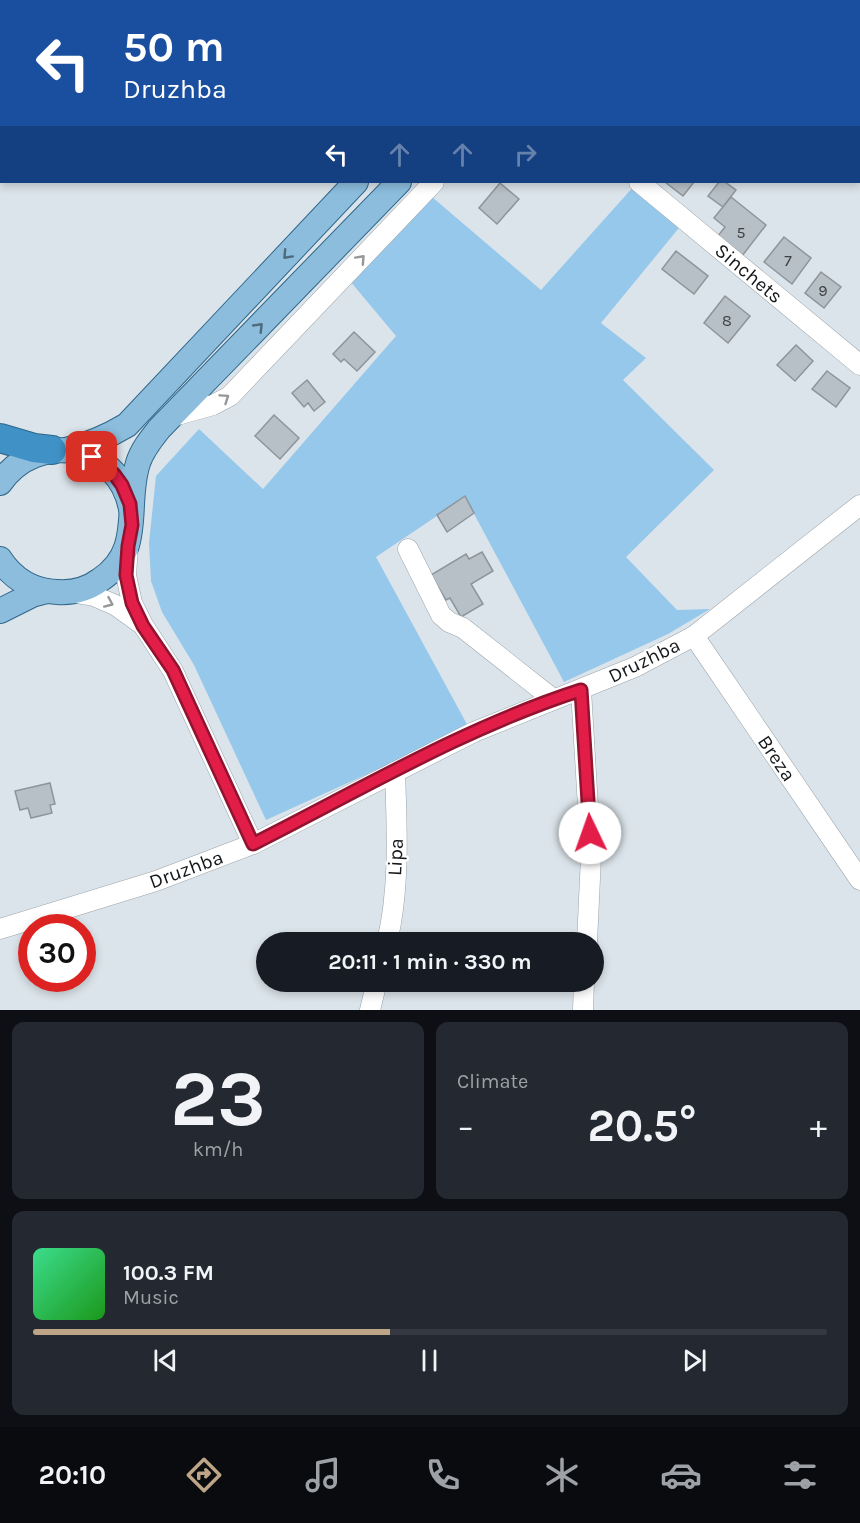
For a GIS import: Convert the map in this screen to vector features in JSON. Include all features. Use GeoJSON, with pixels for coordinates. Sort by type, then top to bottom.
{"type":"FeatureCollection","features":[{"type":"Feature","properties":{"kind":"highway"},"geometry":{"type":"LineString","coordinates":[[0,438],[34,448],[59,450]]}},
{"type":"Feature","properties":{"kind":"main road"},"geometry":{"type":"LineString","coordinates":[[0,483],[10,470],[37,453],[86,446],[127,424],[355,183]]}},
{"type":"Feature","properties":{"kind":"main road"},"geometry":{"type":"LineString","coordinates":[[0,611],[32,595],[86,588],[101,580],[114,568],[128,546],[133,490],[138,463],[146,445],[170,417],[398,183]]}},
{"type":"Feature","properties":{"kind":"main road"},"geometry":{"type":"LineString","coordinates":[[59,450],[92,457],[114,474],[128,497],[132,518]]}},
{"type":"Feature","properties":{"kind":"main road"},"geometry":{"type":"LineString","coordinates":[[0,559],[22,581],[58,592]]}},
{"type":"Feature","properties":{"kind":"street"},"geometry":{"type":"LineString","coordinates":[[170,417],[213,405],[230,396],[433,183]]}},
{"type":"Feature","properties":{"kind":"street","name":"Sinchets"},"geometry":{"type":"LineString","coordinates":[[640,183],[860,365]]}},
{"type":"Feature","properties":{"kind":"street","name":"Druzhba"},"geometry":{"type":"LineString","coordinates":[[0,929],[156,881],[253,844],[474,732],[635,667],[694,636],[860,505]]}},
{"type":"Feature","properties":{"kind":"street"},"geometry":{"type":"LineString","coordinates":[[128,546],[126,575],[132,603],[143,626],[173,670],[253,844]]}},
{"type":"Feature","properties":{"kind":"street"},"geometry":{"type":"LineString","coordinates":[[408,549],[441,615],[449,622],[463,628],[553,699]]}},
{"type":"Feature","properties":{"kind":"street"},"geometry":{"type":"LineString","coordinates":[[58,592],[94,596],[115,605],[143,626]]}},
{"type":"Feature","properties":{"kind":"street","name":"Breza"},"geometry":{"type":"LineString","coordinates":[[694,636],[860,880]]}},
{"type":"Feature","properties":{"kind":"street"},"geometry":{"type":"LineString","coordinates":[[581,690],[591,857],[587,932]]}},
{"type":"Feature","properties":{"kind":"street","name":"Lipa"},"geometry":{"type":"LineString","coordinates":[[390,932],[397,842],[395,772]]}},
{"type":"Feature","properties":{"kind":"street"},"geometry":{"type":"LineString","coordinates":[[370,1010],[374,992]]}},
{"type":"Feature","properties":{"kind":"street"},"geometry":{"type":"LineString","coordinates":[[583,1010],[584,992]]}},
{"type":"Feature","properties":{"kind":"shaded area"},"geometry":{"type":"Polygon","coordinates":[[[634,186],[683,223],[601,323],[646,358],[623,380],[714,470],[626,557],[677,610],[710,609],[668,634],[564,682],[465,497],[376,557],[469,728],[266,820],[194,665],[162,612],[151,581],[149,543],[156,476],[199,429],[263,489],[396,336],[345,275],[425,191],[541,290],[634,186]]]}},
{"type":"Feature","properties":{"kind":"building"},"geometry":{"type":"Polygon","coordinates":[[[500,183],[519,199],[497,224],[479,208],[500,183]]]}},
{"type":"Feature","properties":{"kind":"building"},"geometry":{"type":"Polygon","coordinates":[[[666,183],[693,183],[683,196],[666,183]]]}},
{"type":"Feature","properties":{"kind":"building"},"geometry":{"type":"Polygon","coordinates":[[[718,183],[726,183],[736,190],[723,207],[708,196],[718,183]]]}},
{"type":"Feature","properties":{"kind":"building"},"geometry":{"type":"Polygon","coordinates":[[[731,197],[766,225],[742,256],[717,237],[725,227],[714,218],[731,197]]]}},
{"type":"Feature","properties":{"kind":"building"},"geometry":{"type":"Polygon","coordinates":[[[784,237],[811,258],[792,284],[764,262],[784,237]]]}},
{"type":"Feature","properties":{"kind":"building"},"geometry":{"type":"Polygon","coordinates":[[[676,251],[708,276],[694,294],[662,269],[676,251]]]}},
{"type":"Feature","properties":{"kind":"building"},"geometry":{"type":"Polygon","coordinates":[[[821,272],[841,287],[824,308],[805,293],[821,272]]]}},
{"type":"Feature","properties":{"kind":"building"},"geometry":{"type":"Polygon","coordinates":[[[725,296],[750,316],[728,343],[704,323],[725,296]]]}},
{"type":"Feature","properties":{"kind":"building"},"geometry":{"type":"Polygon","coordinates":[[[354,332],[375,352],[357,371],[344,359],[341,362],[333,354],[354,332]]]}},
{"type":"Feature","properties":{"kind":"building"},"geometry":{"type":"Polygon","coordinates":[[[796,345],[813,361],[795,381],[777,365],[796,345]]]}},
{"type":"Feature","properties":{"kind":"building"},"geometry":{"type":"Polygon","coordinates":[[[827,371],[850,388],[836,407],[812,389],[827,371]]]}},
{"type":"Feature","properties":{"kind":"building"},"geometry":{"type":"Polygon","coordinates":[[[307,380],[325,402],[314,411],[308,403],[304,407],[292,393],[307,380]]]}},
{"type":"Feature","properties":{"kind":"building"},"geometry":{"type":"Polygon","coordinates":[[[274,415],[299,438],[280,459],[255,436],[274,415]]]}},
{"type":"Feature","properties":{"kind":"building"},"geometry":{"type":"Polygon","coordinates":[[[465,496],[474,513],[447,532],[437,515],[465,496]]]}},
{"type":"Feature","properties":{"kind":"building"},"geometry":{"type":"Polygon","coordinates":[[[482,552],[493,571],[471,584],[483,604],[461,617],[450,598],[446,600],[431,575],[466,554],[469,559],[482,552]]]}},
{"type":"Feature","properties":{"kind":"building"},"geometry":{"type":"Polygon","coordinates":[[[50,783],[55,804],[50,805],[52,813],[31,818],[28,808],[20,810],[15,791],[50,783]]]}},
{"type":"Feature","properties":{"kind":"route"},"geometry":{"type":"LineString","coordinates":[[92,457],[114,474],[122,485],[130,504],[132,525],[126,575],[132,603],[143,626],[173,670],[253,844],[474,732],[553,699],[581,690],[590,833]]}}]}
